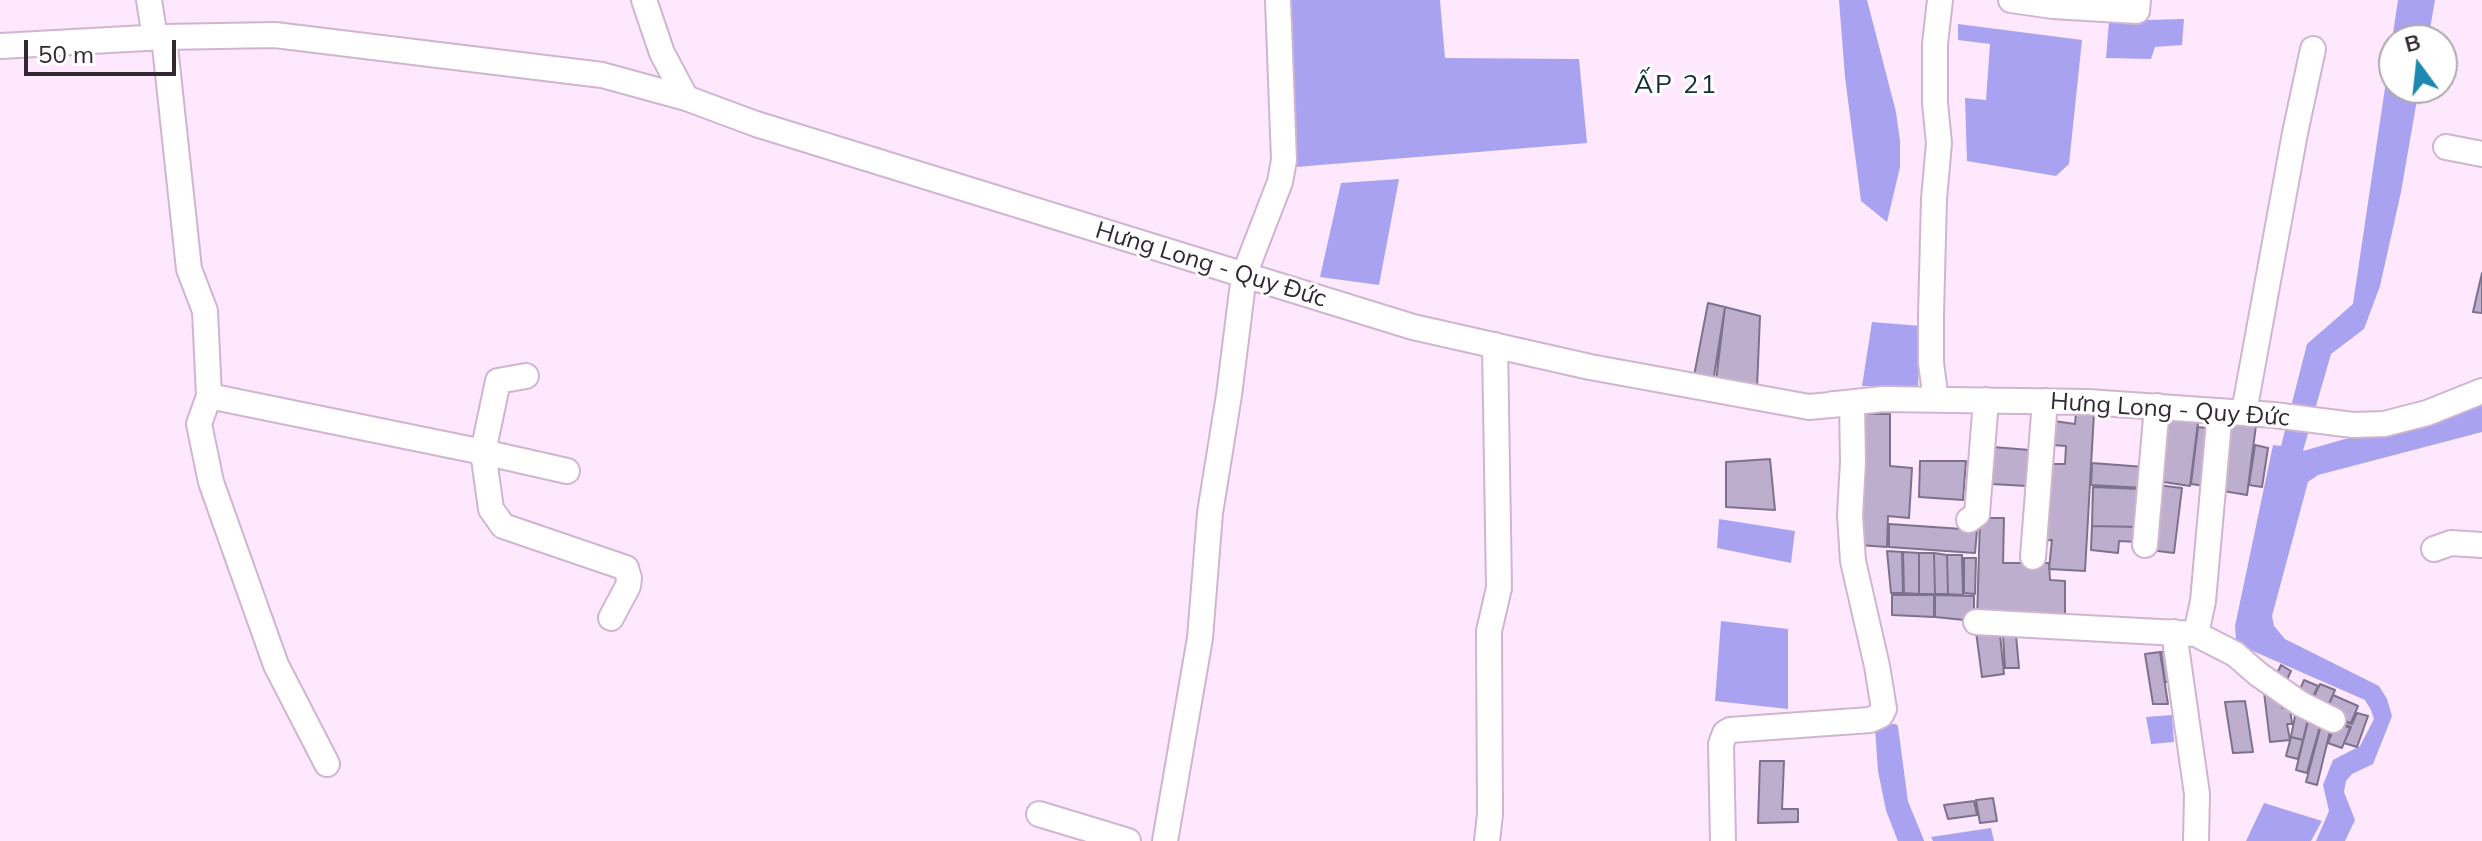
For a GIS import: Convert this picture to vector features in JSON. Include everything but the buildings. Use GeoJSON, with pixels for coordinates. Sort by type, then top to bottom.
{"type":"FeatureCollection","features":[{"type":"Feature","properties":{"kind":"street"},"geometry":{"type":"LineString","coordinates":[[149,0],[160,38],[189,269],[205,311],[209,396],[199,424],[211,482],[276,665],[327,764]]}},
{"type":"Feature","properties":{"kind":"street"},"geometry":{"type":"LineString","coordinates":[[644,0],[662,53],[686,98]]}},
{"type":"Feature","properties":{"kind":"street"},"geometry":{"type":"LineString","coordinates":[[1165,841],[1200,638],[1210,513],[1244,275],[1280,182],[1284,160],[1278,0]]}},
{"type":"Feature","properties":{"kind":"street"},"geometry":{"type":"LineString","coordinates":[[1936,400],[1931,363],[1931,315],[1939,143],[1935,44],[1940,0]]}},
{"type":"Feature","properties":{"kind":"street"},"geometry":{"type":"LineString","coordinates":[[2011,0],[2137,11],[2138,0]]}},
{"type":"Feature","properties":{"kind":"street","name":"Hưng Long - Quy Đức"},"geometry":{"type":"LineString","coordinates":[[0,46],[275,35],[602,75],[686,98],[756,124],[1413,327],[1590,367],[1809,407],[1883,399],[2045,401],[2157,406],[2353,425],[2384,424],[2427,413],[2482,391]]}},
{"type":"Feature","properties":{"kind":"street"},"geometry":{"type":"LineString","coordinates":[[2196,841],[2197,794],[2185,633],[2203,601],[2232,412],[2313,49]]}},
{"type":"Feature","properties":{"kind":"street"},"geometry":{"type":"LineString","coordinates":[[2446,147],[2482,154]]}},
{"type":"Feature","properties":{"kind":"street"},"geometry":{"type":"LineString","coordinates":[[1487,841],[1490,814],[1489,631],[1499,588],[1495,345]]}},
{"type":"Feature","properties":{"kind":"street"},"geometry":{"type":"LineString","coordinates":[[526,376],[498,381],[483,452],[491,509],[503,526],[626,568],[628,586],[611,618]]}},
{"type":"Feature","properties":{"kind":"street"},"geometry":{"type":"LineString","coordinates":[[209,396],[567,471]]}},
{"type":"Feature","properties":{"kind":"street"},"geometry":{"type":"LineString","coordinates":[[1969,520],[1977,514],[1986,400]]}},
{"type":"Feature","properties":{"kind":"street"},"geometry":{"type":"LineString","coordinates":[[2033,557],[2045,401]]}},
{"type":"Feature","properties":{"kind":"street"},"geometry":{"type":"LineString","coordinates":[[1723,841],[1721,744],[1725,733],[1730,730],[1870,720],[1881,715],[1884,709],[1853,561],[1850,515],[1853,462],[1842,403]]}},
{"type":"Feature","properties":{"kind":"street"},"geometry":{"type":"LineString","coordinates":[[2145,545],[2157,406]]}},
{"type":"Feature","properties":{"kind":"street"},"geometry":{"type":"LineString","coordinates":[[2434,549],[2451,543],[2482,545]]}},
{"type":"Feature","properties":{"kind":"street"},"geometry":{"type":"LineString","coordinates":[[1976,622],[2185,633],[2235,654],[2301,704],[2333,720]]}},
{"type":"Feature","properties":{"kind":"street"},"geometry":{"type":"LineString","coordinates":[[1039,814],[1128,841]]}},
{"type":"Feature","properties":{"kind":"shaded area"},"geometry":{"type":"Polygon","coordinates":[[[1290,0],[1440,0],[1445,58],[1579,59],[1587,143],[1296,167],[1290,0]]]}},
{"type":"Feature","properties":{"kind":"shaded area"},"geometry":{"type":"Polygon","coordinates":[[[1839,0],[1867,0],[1896,112],[1900,167],[1887,222],[1861,201],[1845,77],[1839,0]]]}},
{"type":"Feature","properties":{"kind":"shaded area"},"geometry":{"type":"Polygon","coordinates":[[[2398,0],[2435,0],[2431,24],[2394,24],[2398,0]]]}},
{"type":"Feature","properties":{"kind":"shaded area"},"geometry":{"type":"Polygon","coordinates":[[[2184,19],[2182,45],[2155,47],[2151,59],[2106,58],[2109,21],[2184,19]]]}},
{"type":"Feature","properties":{"kind":"shaded area"},"geometry":{"type":"Polygon","coordinates":[[[1958,24],[2082,40],[2069,164],[2056,176],[1967,161],[1965,98],[1986,100],[1990,44],[1958,40],[1958,24]]]}},
{"type":"Feature","properties":{"kind":"shaded area"},"geometry":{"type":"Polygon","coordinates":[[[2383,104],[2416,104],[2380,286],[2364,329],[2331,354],[2303,451],[2482,400],[2482,432],[2318,475],[2308,482],[2272,616],[2274,626],[2285,639],[2379,686],[2392,716],[2373,764],[2352,774],[2346,781],[2344,792],[2355,820],[2345,841],[2316,841],[2329,811],[2323,785],[2333,760],[2360,746],[2374,719],[2371,710],[2365,700],[2246,648],[2236,639],[2235,626],[2273,445],[2281,446],[2307,344],[2353,304],[2383,104]]]}},
{"type":"Feature","properties":{"kind":"shaded area"},"geometry":{"type":"Polygon","coordinates":[[[1399,179],[1379,285],[1320,277],[1341,183],[1399,179]]]}},
{"type":"Feature","properties":{"kind":"shaded area"},"geometry":{"type":"Polygon","coordinates":[[[1872,322],[1921,326],[1918,387],[1862,386],[1872,322]]]}},
{"type":"Feature","properties":{"kind":"shaded area"},"geometry":{"type":"Polygon","coordinates":[[[1719,519],[1795,531],[1791,563],[1717,548],[1719,519]]]}},
{"type":"Feature","properties":{"kind":"shaded area"},"geometry":{"type":"Polygon","coordinates":[[[1721,621],[1788,629],[1788,709],[1715,701],[1721,621]]]}},
{"type":"Feature","properties":{"kind":"shaded area"},"geometry":{"type":"Polygon","coordinates":[[[2172,715],[2174,742],[2151,744],[2146,717],[2172,715]]]}},
{"type":"Feature","properties":{"kind":"shaded area"},"geometry":{"type":"Polygon","coordinates":[[[1895,727],[1905,802],[1921,841],[1901,841],[1889,810],[1881,771],[1878,728],[1895,727]]]}},
{"type":"Feature","properties":{"kind":"shaded area"},"geometry":{"type":"Polygon","coordinates":[[[2264,803],[2322,821],[2311,841],[2246,841],[2264,803]]]}},
{"type":"Feature","properties":{"kind":"shaded area"},"geometry":{"type":"Polygon","coordinates":[[[1991,828],[1994,841],[1933,841],[1931,837],[1991,828]]]}},
{"type":"Feature","properties":{"kind":"waterway"},"geometry":{"type":"LineString","coordinates":[[1901,841],[1889,810],[1881,771],[1878,728],[1895,727],[1905,802],[1921,841]]}},
{"type":"Feature","properties":{"kind":"district","name":"ẤP 21"},"geometry":{"type":"Point","coordinates":[1676,85]}}]}
